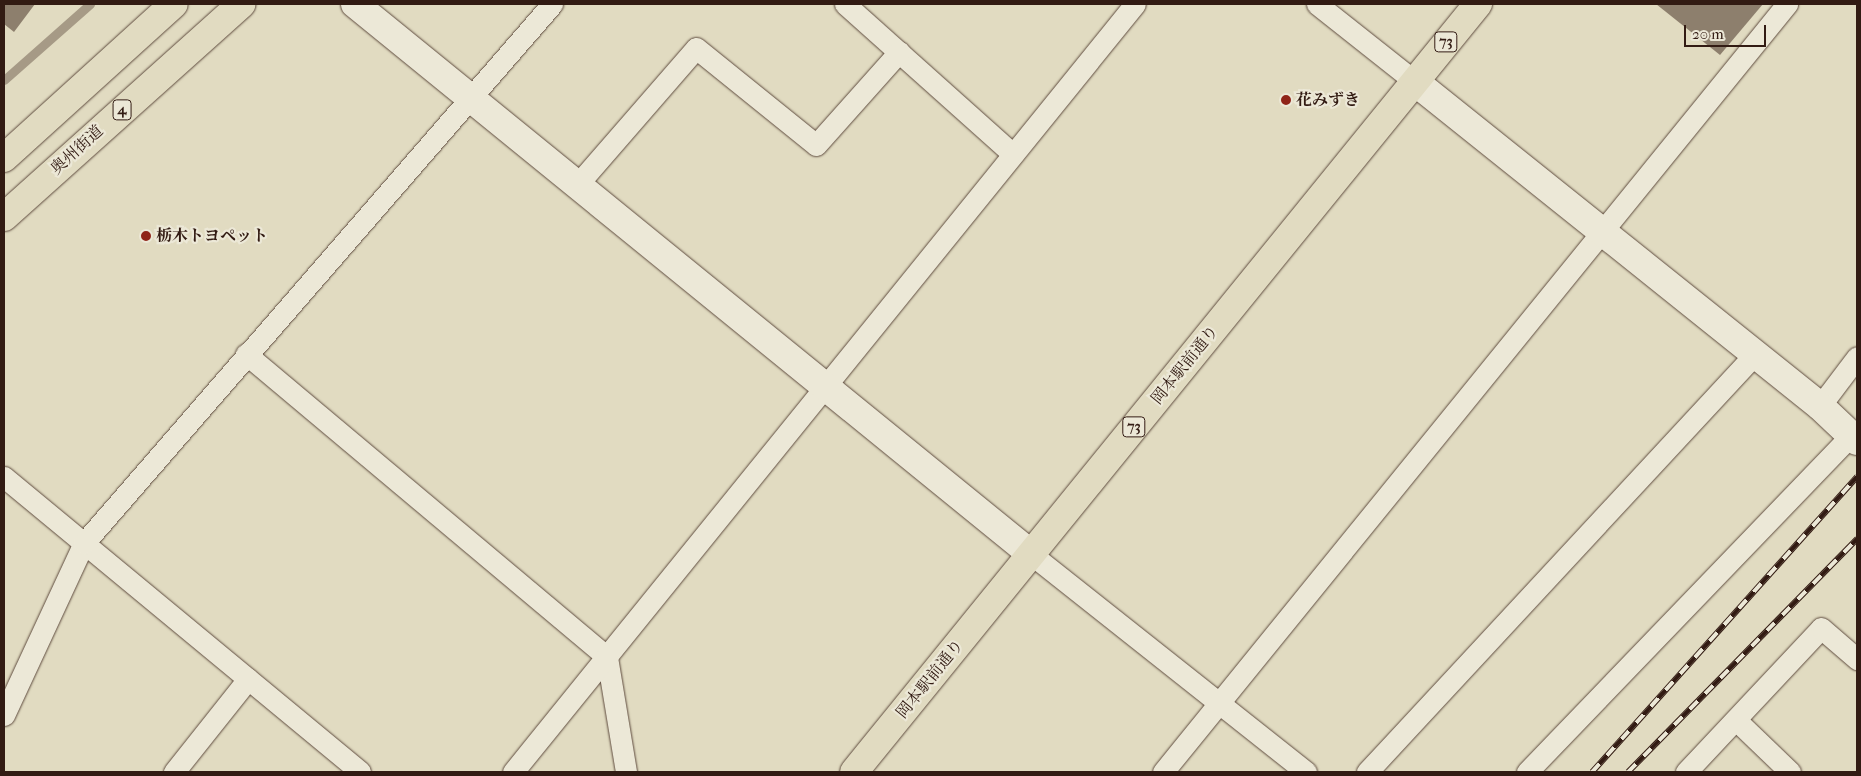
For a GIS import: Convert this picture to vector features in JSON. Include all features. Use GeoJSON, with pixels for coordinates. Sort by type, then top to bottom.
{"type":"FeatureCollection","features":[{"type":"Feature","properties":{"kind":"main road"},"geometry":{"type":"LineString","coordinates":[[4,158],[174,4]]}},
{"type":"Feature","properties":{"kind":"main road","name":"奥州街道"},"geometry":{"type":"LineString","coordinates":[[4,218],[241,4]]}},
{"type":"Feature","properties":{"kind":"main road","name":"岡本駅前通り"},"geometry":{"type":"LineString","coordinates":[[854,772],[1478,4]]}},
{"type":"Feature","properties":{"kind":"street"},"geometry":{"type":"LineString","coordinates":[[355,4],[1031,554],[1306,772]]}},
{"type":"Feature","properties":{"kind":"street"},"geometry":{"type":"LineString","coordinates":[[4,714],[84,542],[246,354],[472,101],[552,4]]}},
{"type":"Feature","properties":{"kind":"street"},"geometry":{"type":"LineString","coordinates":[[845,4],[1013,154]]}},
{"type":"Feature","properties":{"kind":"street"},"geometry":{"type":"LineString","coordinates":[[513,772],[1135,4]]}},
{"type":"Feature","properties":{"kind":"street"},"geometry":{"type":"LineString","coordinates":[[1317,4],[1820,406],[1854,438],[1527,772]]}},
{"type":"Feature","properties":{"kind":"street"},"geometry":{"type":"LineString","coordinates":[[1163,772],[1604,234],[1786,4]]}},
{"type":"Feature","properties":{"kind":"street"},"geometry":{"type":"LineString","coordinates":[[577,185],[696,48],[816,145],[899,52]]}},
{"type":"Feature","properties":{"kind":"street"},"geometry":{"type":"LineString","coordinates":[[246,354],[607,657],[626,772]]}},
{"type":"Feature","properties":{"kind":"street"},"geometry":{"type":"LineString","coordinates":[[1367,772],[1755,354]]}},
{"type":"Feature","properties":{"kind":"street"},"geometry":{"type":"LineString","coordinates":[[1820,406],[1857,357]]}},
{"type":"Feature","properties":{"kind":"street"},"geometry":{"type":"LineString","coordinates":[[4,478],[84,542],[360,772]]}},
{"type":"Feature","properties":{"kind":"street"},"geometry":{"type":"LineString","coordinates":[[1686,772],[1821,628],[1857,659]]}},
{"type":"Feature","properties":{"kind":"street"},"geometry":{"type":"LineString","coordinates":[[174,772],[248,679]]}},
{"type":"Feature","properties":{"kind":"street"},"geometry":{"type":"LineString","coordinates":[[1736,720],[1790,772]]}},
{"type":"Feature","properties":{"kind":"building"},"geometry":{"type":"Polygon","coordinates":[[[4,4],[35,4],[14,32],[4,24],[4,4]]]}},
{"type":"Feature","properties":{"kind":"building"},"geometry":{"type":"Polygon","coordinates":[[[1656,4],[1763,4],[1720,55],[1656,4]]]}},
{"type":"Feature","properties":{"kind":"waterway"},"geometry":{"type":"LineString","coordinates":[[4,80],[90,4]]}},
{"type":"Feature","properties":{"kind":"railway"},"geometry":{"type":"LineString","coordinates":[[1592,772],[1857,477]]}},
{"type":"Feature","properties":{"kind":"railway"},"geometry":{"type":"LineString","coordinates":[[1628,772],[1857,539]]}},
{"type":"Feature","properties":{"kind":"place","name":"花みずき"},"geometry":{"type":"Point","coordinates":[1286,100]}},
{"type":"Feature","properties":{"kind":"place","name":"栃木トヨペット"},"geometry":{"type":"Point","coordinates":[146,236]}}]}
